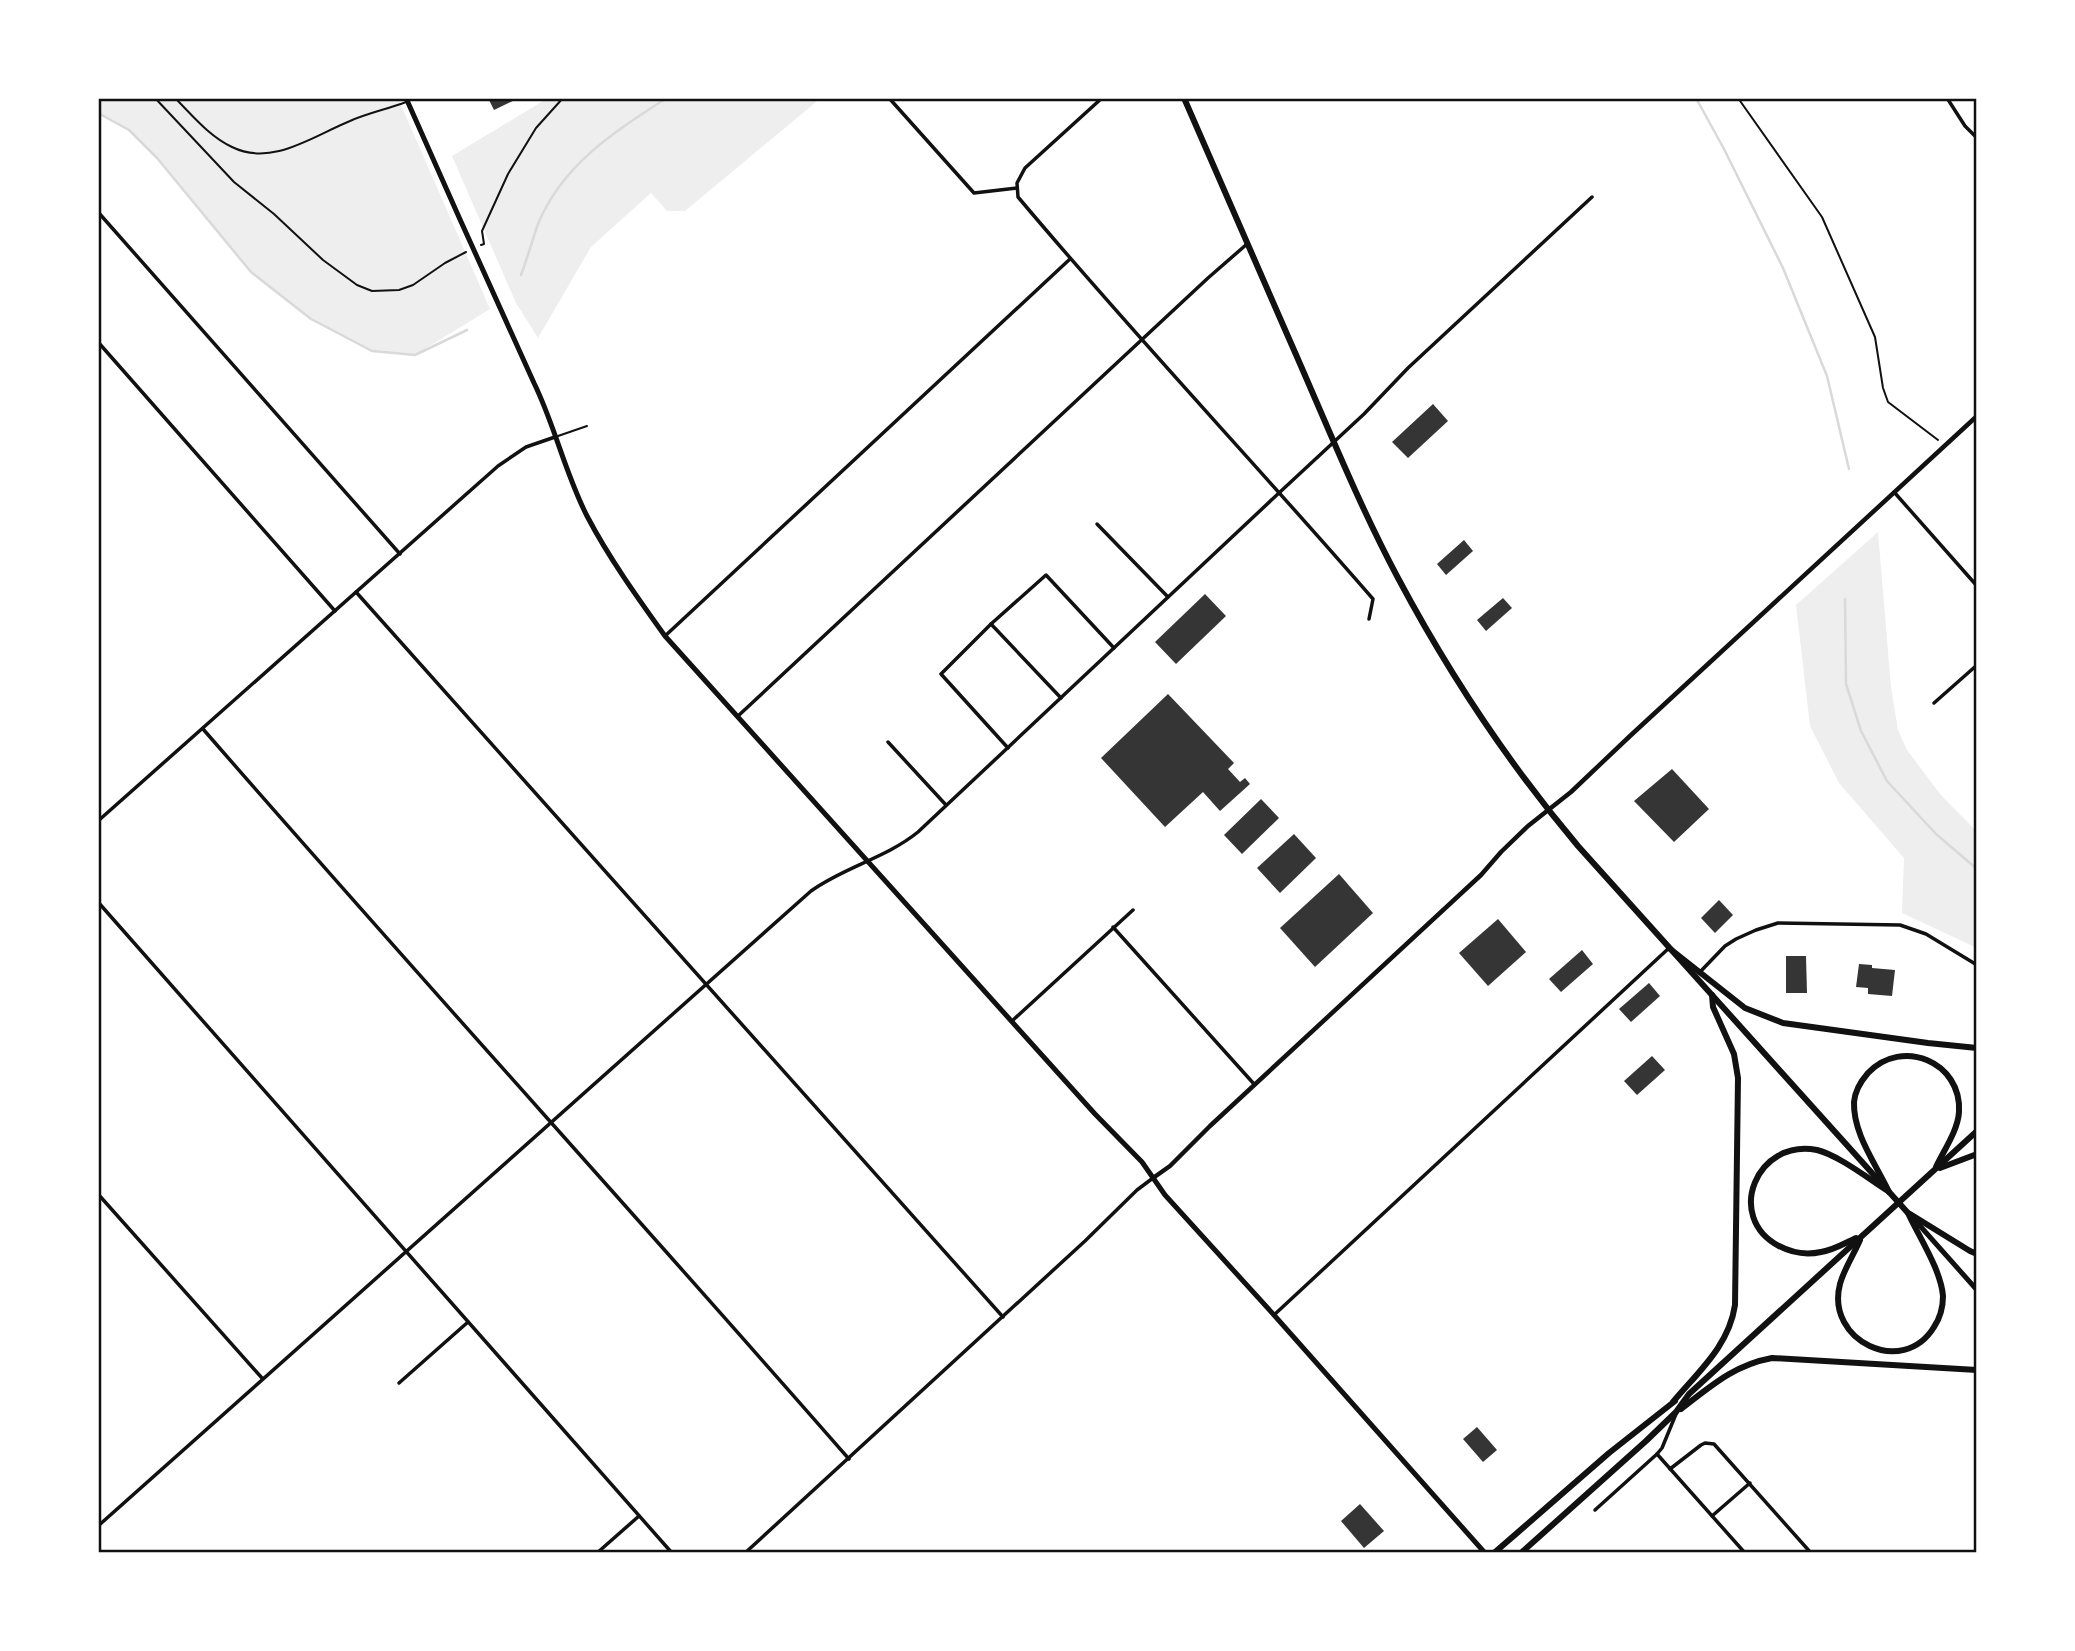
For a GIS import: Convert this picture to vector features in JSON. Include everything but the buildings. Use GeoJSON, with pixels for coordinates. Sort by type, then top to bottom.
{"type":"FeatureCollection","features":[{"type":"Feature","properties":{"kind":"main road"},"geometry":{"type":"LineString","coordinates":[[1184,98],[1333,442],[1385,552],[1430,635],[1474,705],[1578,846],[1669,948],[1698,975],[1745,1008],[1783,1023],[1977,1048]]}},
{"type":"Feature","properties":{"kind":"main road"},"geometry":{"type":"LineString","coordinates":[[407,100],[550,418],[561,457],[587,516],[621,574],[665,636],[1095,1114],[1142,1162],[1164,1195],[1485,1553]]}},
{"type":"Feature","properties":{"kind":"main road"},"geometry":{"type":"LineString","coordinates":[[1698,975],[1712,995],[1977,1290]]}},
{"type":"Feature","properties":{"kind":"main road"},"geometry":{"type":"LineString","coordinates":[[1494,1553],[1609,1453],[1673,1402],[1721,1346],[1732,1325],[1735,1305],[1738,1078],[1734,1054],[1713,1007],[1712,995]]}},
{"type":"Feature","properties":{"kind":"main road"},"geometry":{"type":"LineString","coordinates":[[1889,1192],[1858,1129],[1854,1100],[1864,1077],[1881,1062],[1898,1056],[1916,1056],[1940,1068],[1953,1084],[1959,1100],[1959,1115],[1935,1170]]}},
{"type":"Feature","properties":{"kind":"main road"},"geometry":{"type":"LineString","coordinates":[[1676,1412],[1689,1394],[1977,1131]]}},
{"type":"Feature","properties":{"kind":"main road"},"geometry":{"type":"LineString","coordinates":[[1862,1235],[1819,1253],[1794,1252],[1771,1241],[1756,1224],[1751,1206],[1751,1194],[1760,1172],[1773,1158],[1783,1153],[1800,1149],[1818,1150],[1835,1157],[1889,1192]]}},
{"type":"Feature","properties":{"kind":"main road"},"geometry":{"type":"LineString","coordinates":[[1935,1170],[1977,1154]]}},
{"type":"Feature","properties":{"kind":"main road"},"geometry":{"type":"LineString","coordinates":[[1862,1235],[1840,1283],[1839,1308],[1843,1320],[1851,1333],[1871,1347],[1890,1351],[1902,1350],[1921,1342],[1930,1334],[1942,1311],[1943,1299],[1939,1278],[1908,1213]]}},
{"type":"Feature","properties":{"kind":"main road"},"geometry":{"type":"LineString","coordinates":[[1908,1213],[1977,1254]]}},
{"type":"Feature","properties":{"kind":"main road"},"geometry":{"type":"LineString","coordinates":[[1521,1553],[1676,1412],[1730,1372],[1756,1361],[1772,1358],[1977,1370]]}},
{"type":"Feature","properties":{"kind":"main road"},"geometry":{"type":"LineString","coordinates":[[1673,1402],[1689,1394]]}},
{"type":"Feature","properties":{"kind":"street"},"geometry":{"type":"LineString","coordinates":[[889,98],[974,193],[1017,188]]}},
{"type":"Feature","properties":{"kind":"street"},"geometry":{"type":"LineString","coordinates":[[1094,98],[1097,103]]}},
{"type":"Feature","properties":{"kind":"street"},"geometry":{"type":"LineString","coordinates":[[1102,98],[1025,169],[1020,175],[1018,197],[1373,599],[1369,619]]}},
{"type":"Feature","properties":{"kind":"street"},"geometry":{"type":"LineString","coordinates":[[1948,98],[1965,126],[1977,138]]}},
{"type":"Feature","properties":{"kind":"street"},"geometry":{"type":"LineString","coordinates":[[98,1525],[811,891],[829,878],[909,840],[1592,197]]}},
{"type":"Feature","properties":{"kind":"street"},"geometry":{"type":"LineString","coordinates":[[98,212],[400,554]]}},
{"type":"Feature","properties":{"kind":"street"},"geometry":{"type":"LineString","coordinates":[[738,716],[1247,244]]}},
{"type":"Feature","properties":{"kind":"street"},"geometry":{"type":"LineString","coordinates":[[665,636],[1070,259]]}},
{"type":"Feature","properties":{"kind":"street"},"geometry":{"type":"LineString","coordinates":[[98,342],[335,611]]}},
{"type":"Feature","properties":{"kind":"street"},"geometry":{"type":"LineString","coordinates":[[745,1553],[1086,1241],[1137,1190],[1170,1166],[1481,875],[1528,826],[1580,785],[1977,416]]}},
{"type":"Feature","properties":{"kind":"street"},"geometry":{"type":"LineString","coordinates":[[98,821],[510,457],[526,447],[555,437]]}},
{"type":"Feature","properties":{"kind":"street"},"geometry":{"type":"LineString","coordinates":[[1894,492],[1977,586]]}},
{"type":"Feature","properties":{"kind":"street"},"geometry":{"type":"LineString","coordinates":[[1097,524],[1168,597]]}},
{"type":"Feature","properties":{"kind":"street"},"geometry":{"type":"LineString","coordinates":[[1008,748],[941,674],[991,624],[1046,575],[1114,648]]}},
{"type":"Feature","properties":{"kind":"street"},"geometry":{"type":"LineString","coordinates":[[356,592],[1003,1317]]}},
{"type":"Feature","properties":{"kind":"street"},"geometry":{"type":"LineString","coordinates":[[991,624],[1061,698]]}},
{"type":"Feature","properties":{"kind":"street"},"geometry":{"type":"LineString","coordinates":[[1934,703],[1977,665]]}},
{"type":"Feature","properties":{"kind":"street"},"geometry":{"type":"LineString","coordinates":[[203,729],[849,1459]]}},
{"type":"Feature","properties":{"kind":"street"},"geometry":{"type":"LineString","coordinates":[[888,742],[946,806]]}},
{"type":"Feature","properties":{"kind":"street"},"geometry":{"type":"LineString","coordinates":[[98,902],[672,1553]]}},
{"type":"Feature","properties":{"kind":"street"},"geometry":{"type":"LineString","coordinates":[[1012,1021],[1133,910]]}},
{"type":"Feature","properties":{"kind":"street"},"geometry":{"type":"LineString","coordinates":[[1698,975],[1725,946],[1762,927],[1778,923],[1900,925],[1926,934],[1977,964]]}},
{"type":"Feature","properties":{"kind":"street"},"geometry":{"type":"LineString","coordinates":[[1113,927],[1255,1085]]}},
{"type":"Feature","properties":{"kind":"street"},"geometry":{"type":"LineString","coordinates":[[1274,1315],[1669,948]]}},
{"type":"Feature","properties":{"kind":"street"},"geometry":{"type":"LineString","coordinates":[[98,1194],[263,1378]]}},
{"type":"Feature","properties":{"kind":"street"},"geometry":{"type":"LineString","coordinates":[[399,1383],[468,1322]]}},
{"type":"Feature","properties":{"kind":"street"},"geometry":{"type":"LineString","coordinates":[[1595,1510],[1662,1448],[1676,1412]]}},
{"type":"Feature","properties":{"kind":"street"},"geometry":{"type":"LineString","coordinates":[[1670,1469],[1701,1445],[1710,1443],[1717,1446],[1811,1553]]}},
{"type":"Feature","properties":{"kind":"street"},"geometry":{"type":"LineString","coordinates":[[1657,1454],[1745,1553]]}},
{"type":"Feature","properties":{"kind":"street"},"geometry":{"type":"LineString","coordinates":[[1712,1516],[1750,1483]]}},
{"type":"Feature","properties":{"kind":"street"},"geometry":{"type":"LineString","coordinates":[[597,1553],[639,1516]]}},
{"type":"Feature","properties":{"kind":"lane"},"geometry":{"type":"LineString","coordinates":[[175,98],[212,136],[244,152],[267,154],[292,147],[349,121],[407,100]]}},
{"type":"Feature","properties":{"kind":"lane"},"geometry":{"type":"LineString","coordinates":[[555,437],[587,426]]}},
{"type":"Feature","properties":{"kind":"path"},"geometry":{"type":"LineString","coordinates":[[155,98],[234,182],[274,214],[323,260],[357,285],[372,291],[399,290],[413,285],[445,263],[484,244],[482,231],[508,174],[536,128],[564,98]]}},
{"type":"Feature","properties":{"kind":"path"},"geometry":{"type":"LineString","coordinates":[[1738,98],[1822,217],[1875,337],[1888,402],[1933,434],[1944,446]]}},
{"type":"Feature","properties":{"kind":"shaded area"},"geometry":{"type":"Polygon","coordinates":[[[98,98],[398,98],[490,309],[415,355],[372,351],[311,319],[251,272],[157,158],[129,130],[98,113],[98,98]]]}},
{"type":"Feature","properties":{"kind":"shaded area"},"geometry":{"type":"Polygon","coordinates":[[[548,98],[821,98],[685,211],[667,211],[651,193],[591,247],[538,338],[516,303],[452,156],[548,98]]]}},
{"type":"Feature","properties":{"kind":"shaded area"},"geometry":{"type":"Polygon","coordinates":[[[1878,532],[1891,687],[1898,730],[1907,750],[1940,794],[1977,832],[1977,948],[1902,913],[1904,858],[1839,783],[1810,726],[1796,605],[1878,532]]]}},
{"type":"Feature","properties":{"kind":"waterway"},"geometry":{"type":"LineString","coordinates":[[521,275],[548,203],[574,168],[624,126],[670,98]]}},
{"type":"Feature","properties":{"kind":"waterway"},"geometry":{"type":"LineString","coordinates":[[1696,98],[1783,268],[1827,376],[1849,469]]}},
{"type":"Feature","properties":{"kind":"waterway"},"geometry":{"type":"LineString","coordinates":[[98,113],[129,130],[157,158],[251,272],[311,319],[372,351],[415,355],[467,330]]}},
{"type":"Feature","properties":{"kind":"waterway"},"geometry":{"type":"LineString","coordinates":[[1845,599],[1846,684],[1861,731],[1887,781],[1936,834],[1977,869]]}}]}
